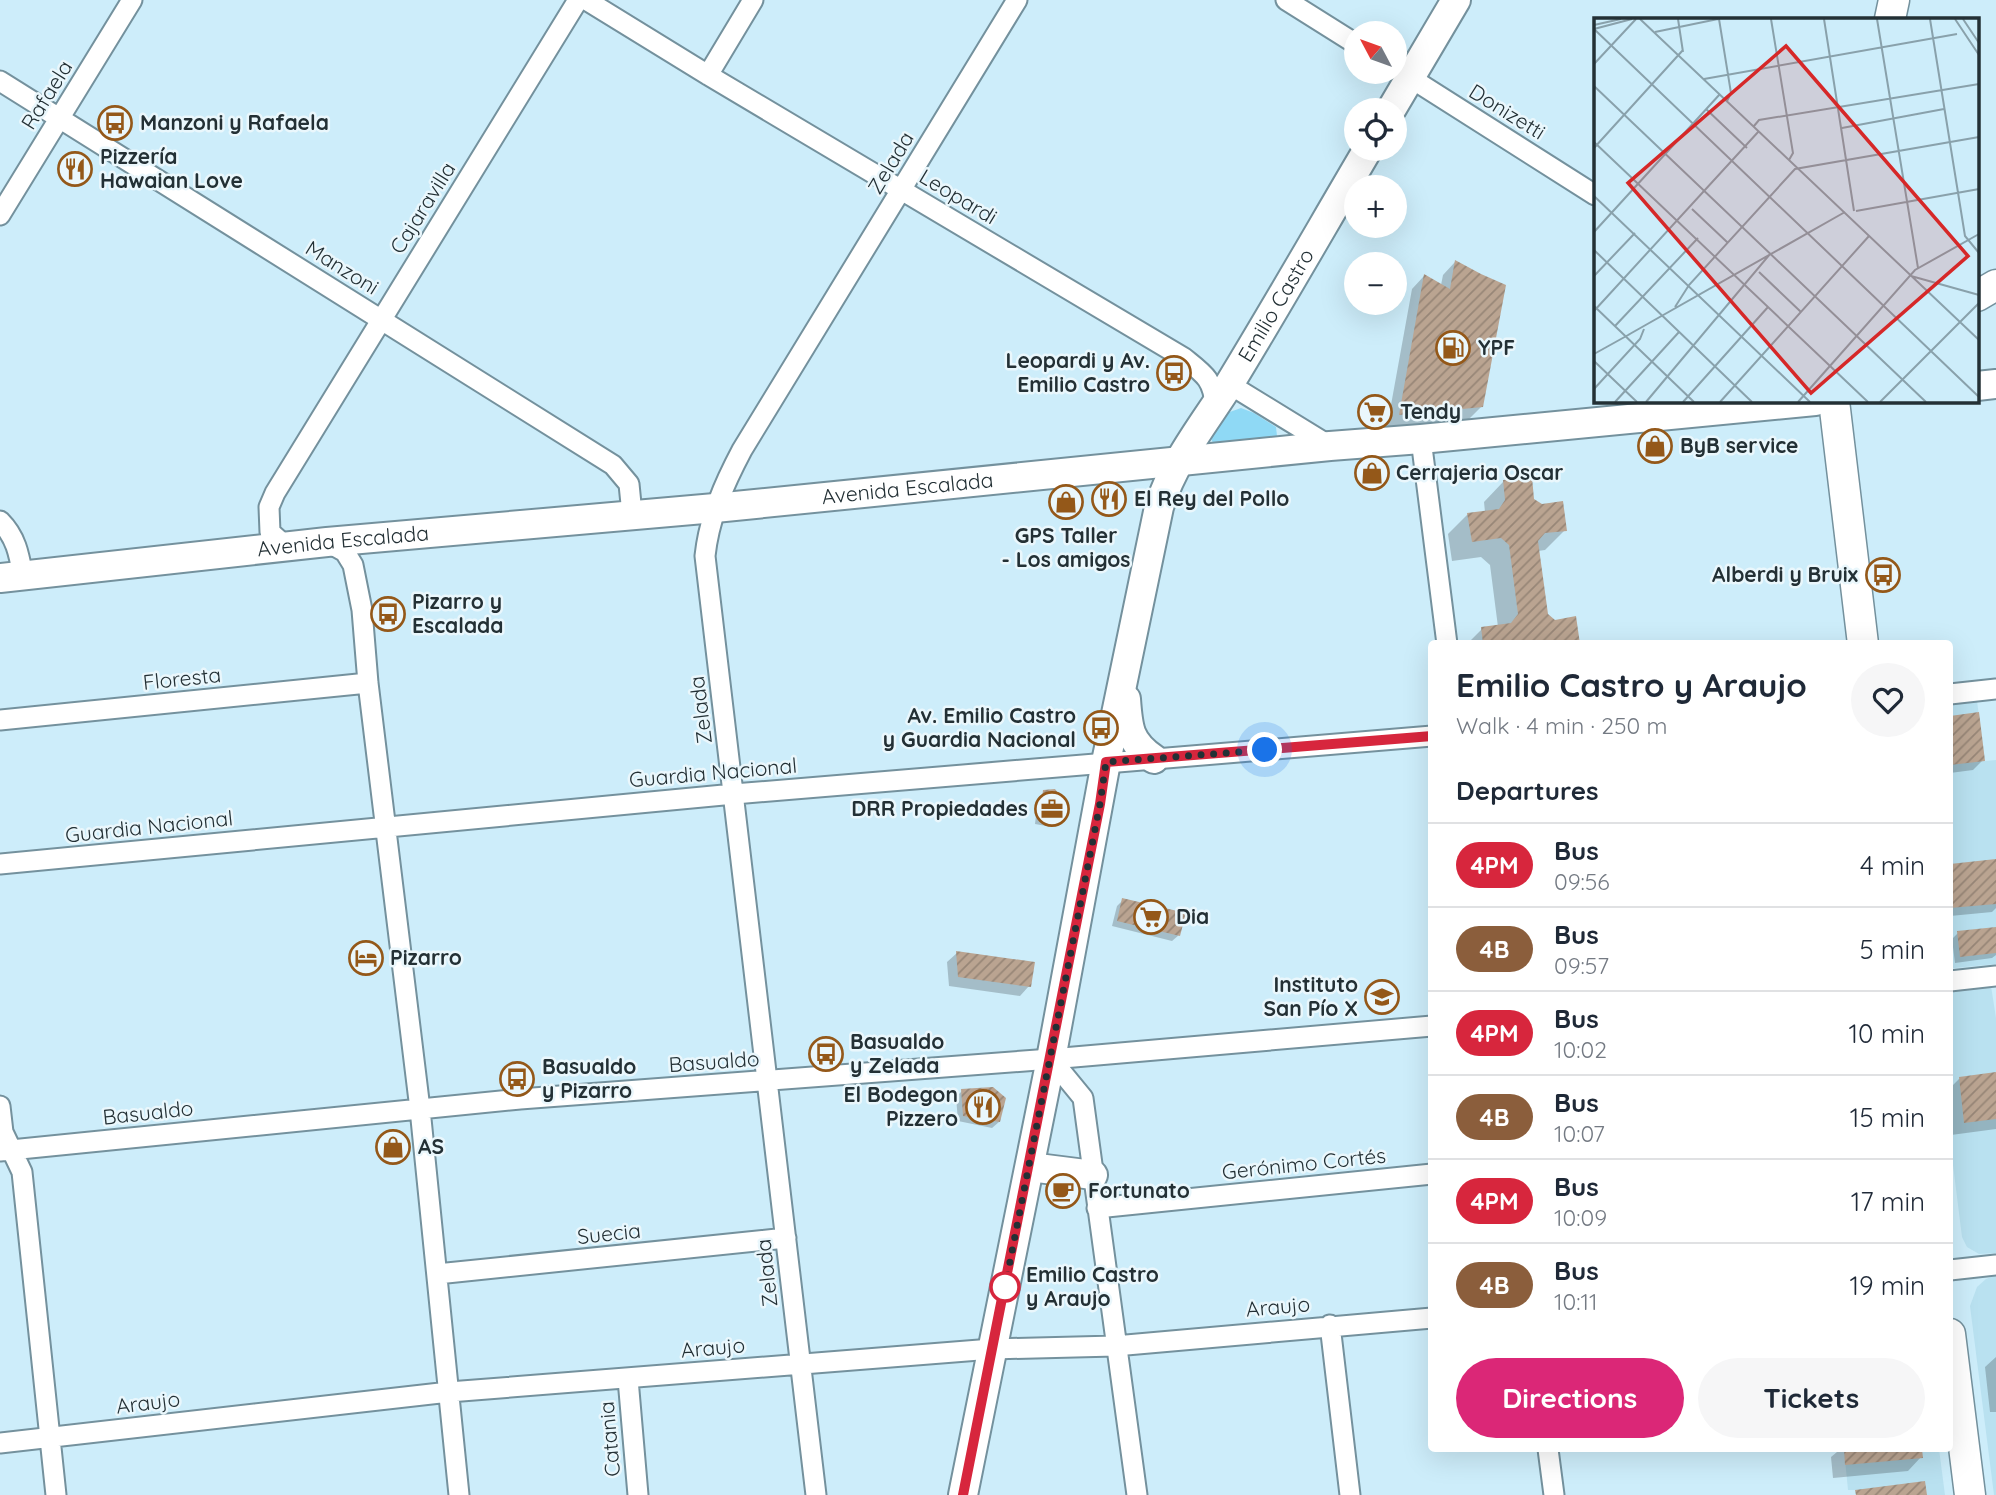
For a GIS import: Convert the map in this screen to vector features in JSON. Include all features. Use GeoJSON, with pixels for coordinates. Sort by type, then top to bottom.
{"type":"FeatureCollection","features":[{"type":"Feature","properties":{"kind":"main road"},"geometry":{"type":"LineString","coordinates":[[1890,18],[1894,0]]}},
{"type":"Feature","properties":{"kind":"main road"},"geometry":{"type":"LineString","coordinates":[[1979,295],[1996,285]]}},
{"type":"Feature","properties":{"kind":"main road"},"geometry":{"type":"LineString","coordinates":[[1834,402],[1863,640]]}},
{"type":"Feature","properties":{"kind":"main road"},"geometry":{"type":"LineString","coordinates":[[1953,1358],[1970,1495]]}},
{"type":"Feature","properties":{"kind":"street","name":"Rafaela"},"geometry":{"type":"LineString","coordinates":[[0,215],[132,0]]}},
{"type":"Feature","properties":{"kind":"street","name":"Cajaravilla"},"geometry":{"type":"LineString","coordinates":[[288,548],[270,532],[269,507],[578,0]]}},
{"type":"Feature","properties":{"kind":"street","name":"Leopardi"},"geometry":{"type":"LineString","coordinates":[[586,0],[1184,358],[1207,376],[1213,390],[1222,394]]}},
{"type":"Feature","properties":{"kind":"street"},"geometry":{"type":"LineString","coordinates":[[708,75],[753,0]]}},
{"type":"Feature","properties":{"kind":"street","name":"Zelada"},"geometry":{"type":"LineString","coordinates":[[816,1495],[705,556],[708,530],[715,508],[742,450],[1017,0]]}},
{"type":"Feature","properties":{"kind":"street"},"geometry":{"type":"LineString","coordinates":[[1286,0],[1344,36]]}},
{"type":"Feature","properties":{"kind":"street"},"geometry":{"type":"LineString","coordinates":[[1407,66],[1456,0]]}},
{"type":"Feature","properties":{"kind":"street","name":"Donizetti"},"geometry":{"type":"LineString","coordinates":[[1407,76],[1594,194]]}},
{"type":"Feature","properties":{"kind":"street","name":"Manzoni"},"geometry":{"type":"LineString","coordinates":[[0,81],[60,116],[613,466],[629,484],[632,514]]}},
{"type":"Feature","properties":{"kind":"street","name":"Emilio Castro"},"geometry":{"type":"LineString","coordinates":[[963,1495],[1030,1167],[1106,762],[1167,483],[1178,460],[1222,394],[1361,161]]}},
{"type":"Feature","properties":{"kind":"street"},"geometry":{"type":"LineString","coordinates":[[1222,394],[1330,446]]}},
{"type":"Feature","properties":{"kind":"street","name":"Avenida Escalada"},"geometry":{"type":"LineString","coordinates":[[11,577],[327,542],[715,508],[1178,460],[1805,402]]}},
{"type":"Feature","properties":{"kind":"street"},"geometry":{"type":"LineString","coordinates":[[1421,439],[1446,640]]}},
{"type":"Feature","properties":{"kind":"street"},"geometry":{"type":"LineString","coordinates":[[0,521],[11,531],[19,551],[11,577]]}},
{"type":"Feature","properties":{"kind":"street"},"geometry":{"type":"LineString","coordinates":[[327,542],[345,552],[353,565],[362,610],[368,683],[420,1108],[459,1495]]}},
{"type":"Feature","properties":{"kind":"street"},"geometry":{"type":"LineString","coordinates":[[1125,676],[1129,729],[1140,750],[1153,758]]}},
{"type":"Feature","properties":{"kind":"street","name":"Floresta"},"geometry":{"type":"LineString","coordinates":[[0,720],[368,683]]}},
{"type":"Feature","properties":{"kind":"street"},"geometry":{"type":"LineString","coordinates":[[1953,694],[1996,689]]}},
{"type":"Feature","properties":{"kind":"street","name":"Guardia Nacional"},"geometry":{"type":"LineString","coordinates":[[0,864],[734,794],[1428,736]]}},
{"type":"Feature","properties":{"kind":"street"},"geometry":{"type":"LineString","coordinates":[[1953,981],[1996,976]]}},
{"type":"Feature","properties":{"kind":"street","name":"Basualdo"},"geometry":{"type":"LineString","coordinates":[[5,1150],[420,1108],[1051,1059],[1428,1026]]}},
{"type":"Feature","properties":{"kind":"street"},"geometry":{"type":"LineString","coordinates":[[1051,1059],[1083,1098],[1137,1495]]}},
{"type":"Feature","properties":{"kind":"street"},"geometry":{"type":"LineString","coordinates":[[0,1106],[5,1150],[22,1172],[56,1495]]}},
{"type":"Feature","properties":{"kind":"street"},"geometry":{"type":"LineString","coordinates":[[1030,1167],[1093,1175]]}},
{"type":"Feature","properties":{"kind":"street","name":"Gerónimo Cortés"},"geometry":{"type":"LineString","coordinates":[[1097,1208],[1428,1174]]}},
{"type":"Feature","properties":{"kind":"street","name":"Suecia"},"geometry":{"type":"LineString","coordinates":[[437,1274],[786,1238]]}},
{"type":"Feature","properties":{"kind":"street"},"geometry":{"type":"LineString","coordinates":[[1953,1270],[1996,1265]]}},
{"type":"Feature","properties":{"kind":"street","name":"Araujo"},"geometry":{"type":"LineString","coordinates":[[0,1443],[449,1392],[992,1349],[1115,1346],[1428,1318]]}},
{"type":"Feature","properties":{"kind":"street"},"geometry":{"type":"LineString","coordinates":[[1330,1325],[1350,1495]]}},
{"type":"Feature","properties":{"kind":"street","name":"Catania"},"geometry":{"type":"LineString","coordinates":[[628,1379],[638,1495]]}},
{"type":"Feature","properties":{"kind":"street"},"geometry":{"type":"LineString","coordinates":[[1548,1452],[1554,1495]]}},
{"type":"Feature","properties":{"kind":"shaded area"},"geometry":{"type":"Polygon","coordinates":[[[1241,408],[1276,427],[1277,436],[1274,439],[1213,443],[1210,436],[1227,413],[1241,408]]]}},
{"type":"Feature","properties":{"kind":"shaded area"},"geometry":{"type":"Polygon","coordinates":[[[1977,701],[1985,761],[1996,760],[1996,964],[1954,968],[1953,968],[1953,704],[1977,701]]]}},
{"type":"Feature","properties":{"kind":"shaded area"},"geometry":{"type":"Polygon","coordinates":[[[1991,986],[1996,1018],[1996,1253],[1979,1254],[1967,1247],[1962,1237],[1953,1165],[1953,992],[1991,986]]]}},
{"type":"Feature","properties":{"kind":"shaded area"},"geometry":{"type":"Polygon","coordinates":[[[1996,1275],[1994,1495],[1970,1306],[1977,1287],[1996,1275]]]}},
{"type":"Feature","properties":{"kind":"shaded area"},"geometry":{"type":"Polygon","coordinates":[[[1844,1452],[1939,1452],[1945,1495],[1856,1495],[1855,1490],[1848,1490],[1844,1452]]]}},
{"type":"Feature","properties":{"kind":"building","name":"YPF"},"geometry":{"type":"Polygon","coordinates":[[[1455,260],[1506,285],[1483,407],[1399,415],[1424,274],[1450,289],[1455,260]]]}},
{"type":"Feature","properties":{"kind":"building"},"geometry":{"type":"Polygon","coordinates":[[[1532,477],[1534,499],[1542,504],[1563,501],[1567,531],[1545,533],[1538,541],[1548,614],[1555,620],[1576,616],[1579,640],[1483,640],[1481,627],[1511,623],[1518,614],[1509,545],[1501,538],[1472,542],[1467,513],[1499,509],[1505,500],[1503,480],[1532,477]]]}},
{"type":"Feature","properties":{"kind":"building"},"geometry":{"type":"Polygon","coordinates":[[[1979,712],[1985,761],[1953,765],[1953,716],[1979,712]]]}},
{"type":"Feature","properties":{"kind":"building","name":"DRR Propiedades"},"geometry":{"type":"Polygon","coordinates":[[[1055,789],[1063,800],[1060,821],[1040,818],[1043,790],[1055,789]]]}},
{"type":"Feature","properties":{"kind":"building"},"geometry":{"type":"Polygon","coordinates":[[[1996,859],[1996,904],[1953,908],[1953,864],[1996,859]]]}},
{"type":"Feature","properties":{"kind":"building","name":"Dia"},"geometry":{"type":"Polygon","coordinates":[[[1122,898],[1186,913],[1180,936],[1117,921],[1122,898]]]}},
{"type":"Feature","properties":{"kind":"building"},"geometry":{"type":"Polygon","coordinates":[[[1996,927],[1996,953],[1960,957],[1957,931],[1996,927]]]}},
{"type":"Feature","properties":{"kind":"building"},"geometry":{"type":"Polygon","coordinates":[[[956,951],[1035,962],[1031,987],[958,977],[956,951]]]}},
{"type":"Feature","properties":{"kind":"building"},"geometry":{"type":"Polygon","coordinates":[[[1996,1072],[1996,1119],[1964,1123],[1959,1077],[1996,1072]]]}},
{"type":"Feature","properties":{"kind":"building","name":"El Bodegon Pizzero"},"geometry":{"type":"Polygon","coordinates":[[[993,1087],[1006,1098],[1000,1122],[963,1116],[961,1089],[993,1087]]]}},
{"type":"Feature","properties":{"kind":"building"},"geometry":{"type":"Polygon","coordinates":[[[1844,1452],[1922,1452],[1923,1458],[1845,1465],[1844,1452]]]}},
{"type":"Feature","properties":{"kind":"building"},"geometry":{"type":"Polygon","coordinates":[[[1925,1481],[1927,1495],[1856,1495],[1855,1490],[1925,1481]]]}},
{"type":"Feature","properties":{"kind":"bus line","name":"4PM"},"geometry":{"type":"LineString","coordinates":[[963,1495],[1051,1059],[1106,762],[1428,736]]}},
{"type":"Feature","properties":{"kind":"place","name":"Manzoni y Rafaela"},"geometry":{"type":"Point","coordinates":[115,123]}},
{"type":"Feature","properties":{"kind":"place","name":"Pizzería Hawaian Love"},"geometry":{"type":"Point","coordinates":[75,169]}},
{"type":"Feature","properties":{"kind":"place","name":"YPF"},"geometry":{"type":"Point","coordinates":[1453,348]}},
{"type":"Feature","properties":{"kind":"place","name":"Leopardi y Av. Emilio Castro"},"geometry":{"type":"Point","coordinates":[1174,373]}},
{"type":"Feature","properties":{"kind":"place","name":"Tendy"},"geometry":{"type":"Point","coordinates":[1375,412]}},
{"type":"Feature","properties":{"kind":"place","name":"ByB service"},"geometry":{"type":"Point","coordinates":[1655,446]}},
{"type":"Feature","properties":{"kind":"place","name":"Cerrajeria Oscar"},"geometry":{"type":"Point","coordinates":[1372,473]}},
{"type":"Feature","properties":{"kind":"place","name":"El Rey del Pollo"},"geometry":{"type":"Point","coordinates":[1109,499]}},
{"type":"Feature","properties":{"kind":"place","name":"GPS Taller - Los amigos"},"geometry":{"type":"Point","coordinates":[1066,502]}},
{"type":"Feature","properties":{"kind":"place","name":"Alberdi y Bruix"},"geometry":{"type":"Point","coordinates":[1883,575]}},
{"type":"Feature","properties":{"kind":"place","name":"Pizarro y Escalada"},"geometry":{"type":"Point","coordinates":[388,614]}},
{"type":"Feature","properties":{"kind":"place","name":"Av. Emilio Castro y Guardia Nacional"},"geometry":{"type":"Point","coordinates":[1101,728]}},
{"type":"Feature","properties":{"kind":"place","name":"DRR Propiedades"},"geometry":{"type":"Point","coordinates":[1052,809]}},
{"type":"Feature","properties":{"kind":"place","name":"Dia"},"geometry":{"type":"Point","coordinates":[1151,917]}},
{"type":"Feature","properties":{"kind":"place","name":"Pizarro"},"geometry":{"type":"Point","coordinates":[366,958]}},
{"type":"Feature","properties":{"kind":"place","name":"Instituto San Pío X"},"geometry":{"type":"Point","coordinates":[1382,997]}},
{"type":"Feature","properties":{"kind":"place","name":"Basualdo y Zelada"},"geometry":{"type":"Point","coordinates":[826,1054]}},
{"type":"Feature","properties":{"kind":"place","name":"Basualdo y Pizarro"},"geometry":{"type":"Point","coordinates":[517,1079]}},
{"type":"Feature","properties":{"kind":"place","name":"El Bodegon Pizzero"},"geometry":{"type":"Point","coordinates":[983,1107]}},
{"type":"Feature","properties":{"kind":"place","name":"AS"},"geometry":{"type":"Point","coordinates":[393,1147]}},
{"type":"Feature","properties":{"kind":"place","name":"Fortunato"},"geometry":{"type":"Point","coordinates":[1063,1191]}},
{"type":"Feature","properties":{"kind":"place","name":"Emilio Castro y Araujo"},"geometry":{"type":"Point","coordinates":[1005,1287]}},
{"type":"Feature","properties":{"kind":"route"},"geometry":{"type":"LineString","coordinates":[[1005,1287],[1106,762],[1265,750]]}}]}
